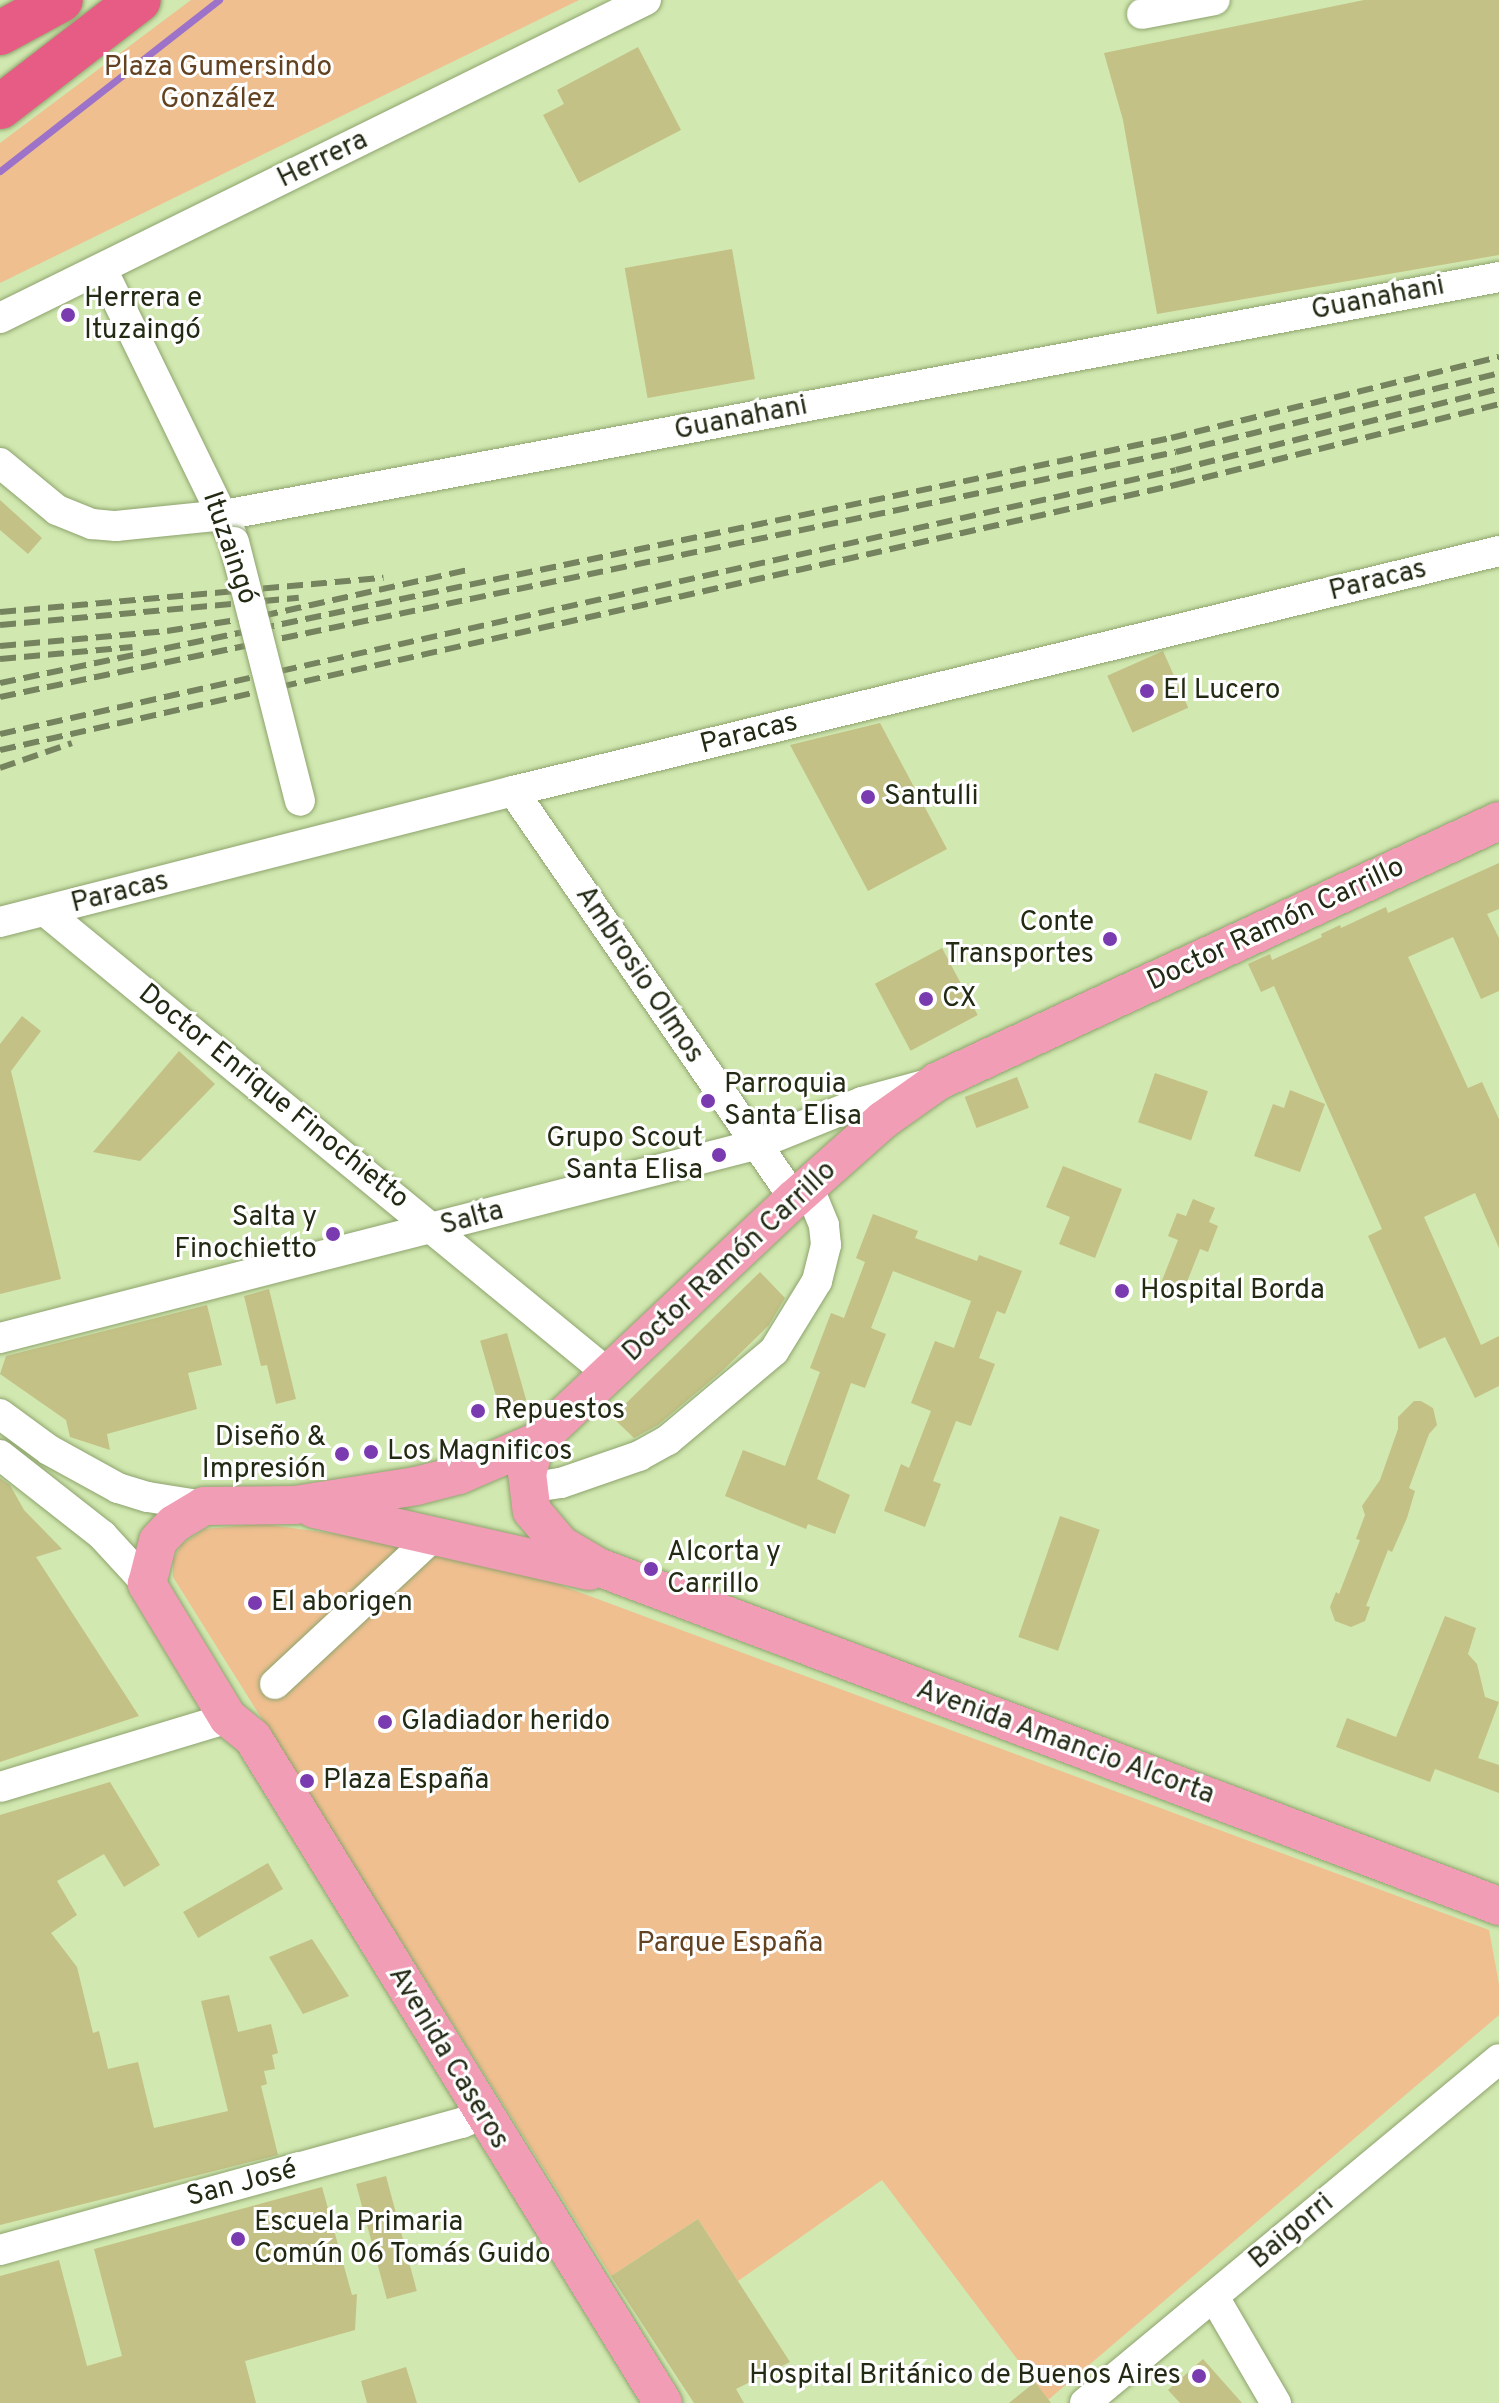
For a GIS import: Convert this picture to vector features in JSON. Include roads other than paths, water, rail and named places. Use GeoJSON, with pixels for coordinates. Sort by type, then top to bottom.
{"type":"FeatureCollection","features":[{"type":"Feature","properties":{"kind":"highway"},"geometry":{"type":"LineString","coordinates":[[0,33],[61,0]]}},
{"type":"Feature","properties":{"kind":"highway"},"geometry":{"type":"LineString","coordinates":[[0,107],[139,0]]}},
{"type":"Feature","properties":{"kind":"main road","name":"Doctor Ramón Carrillo"},"geometry":{"type":"LineString","coordinates":[[204,1506],[295,1505],[438,1481],[536,1442],[801,1193],[883,1120],[938,1081],[1499,821]]}},
{"type":"Feature","properties":{"kind":"main road"},"geometry":{"type":"LineString","coordinates":[[528,1488],[529,1461],[536,1442]]}},
{"type":"Feature","properties":{"kind":"main road","name":"Avenida Amancio Alcorta"},"geometry":{"type":"LineString","coordinates":[[528,1488],[532,1511],[561,1545],[631,1581],[1499,1906]]}},
{"type":"Feature","properties":{"kind":"main road","name":"Avenida Amancio Alcorta"},"geometry":{"type":"LineString","coordinates":[[295,1505],[351,1521],[436,1534],[631,1581]]}},
{"type":"Feature","properties":{"kind":"main road"},"geometry":{"type":"LineString","coordinates":[[147,1584],[151,1558],[165,1532],[204,1506]]}},
{"type":"Feature","properties":{"kind":"main road","name":"Avenida Caseros"},"geometry":{"type":"LineString","coordinates":[[147,1584],[228,1718],[253,1738],[633,2403]]}},
{"type":"Feature","properties":{"kind":"main road","name":"Avenida Caseros"},"geometry":{"type":"LineString","coordinates":[[472,2119],[663,2403]]}},
{"type":"Feature","properties":{"kind":"street","name":"Herrera"},"geometry":{"type":"LineString","coordinates":[[0,318],[646,0]]}},
{"type":"Feature","properties":{"kind":"street"},"geometry":{"type":"LineString","coordinates":[[1142,14],[1215,0]]}},
{"type":"Feature","properties":{"kind":"street","name":"Ituzaingó"},"geometry":{"type":"LineString","coordinates":[[102,269],[229,529],[312,843]]}},
{"type":"Feature","properties":{"kind":"street","name":"Guanahani"},"geometry":{"type":"LineString","coordinates":[[0,463],[57,510],[92,524],[229,529],[1499,277]]}},
{"type":"Feature","properties":{"kind":"street","name":"Paracas"},"geometry":{"type":"LineString","coordinates":[[0,922],[513,791],[1499,551]]}},
{"type":"Feature","properties":{"kind":"street","name":"Ambrosio Olmos"},"geometry":{"type":"LineString","coordinates":[[513,791],[755,1145],[801,1193],[824,1225],[826,1245],[817,1281],[774,1351],[668,1440],[639,1456],[561,1483],[528,1488]]}},
{"type":"Feature","properties":{"kind":"street","name":"Doctor Enrique Finochietto"},"geometry":{"type":"LineString","coordinates":[[46,912],[436,1229],[610,1375]]}},
{"type":"Feature","properties":{"kind":"street","name":"Salta"},"geometry":{"type":"LineString","coordinates":[[0,1338],[755,1145],[862,1102],[938,1081]]}},
{"type":"Feature","properties":{"kind":"street"},"geometry":{"type":"LineString","coordinates":[[0,1414],[49,1450],[118,1488],[158,1499],[204,1506]]}},
{"type":"Feature","properties":{"kind":"street","name":"Avenida Caseros"},"geometry":{"type":"LineString","coordinates":[[0,1455],[102,1535],[147,1584]]}},
{"type":"Feature","properties":{"kind":"street"},"geometry":{"type":"LineString","coordinates":[[275,1684],[436,1534]]}},
{"type":"Feature","properties":{"kind":"street"},"geometry":{"type":"LineString","coordinates":[[0,1787],[228,1718]]}},
{"type":"Feature","properties":{"kind":"street","name":"Baigorri"},"geometry":{"type":"LineString","coordinates":[[1085,2403],[1499,2059]]}},
{"type":"Feature","properties":{"kind":"street","name":"San José"},"geometry":{"type":"LineString","coordinates":[[0,2250],[472,2119]]}},
{"type":"Feature","properties":{"kind":"street"},"geometry":{"type":"LineString","coordinates":[[1214,2297],[1276,2403]]}},
{"type":"Feature","properties":{"kind":"waterway"},"geometry":{"type":"LineString","coordinates":[[0,171],[219,0]]}},
{"type":"Feature","properties":{"kind":"railway"},"geometry":{"type":"LineString","coordinates":[[0,683],[1171,438],[1499,357]]}},
{"type":"Feature","properties":{"kind":"railway"},"geometry":{"type":"LineString","coordinates":[[0,697],[1176,452],[1499,373]]}},
{"type":"Feature","properties":{"kind":"railway"},"geometry":{"type":"LineString","coordinates":[[0,734],[1176,470],[1499,389]]}},
{"type":"Feature","properties":{"kind":"railway"},"geometry":{"type":"LineString","coordinates":[[0,750],[1179,484],[1499,404]]}},
{"type":"Feature","properties":{"kind":"railway"},"geometry":{"type":"LineString","coordinates":[[0,646],[167,631],[262,616],[467,570]]}},
{"type":"Feature","properties":{"kind":"railway"},"geometry":{"type":"LineString","coordinates":[[0,612],[383,578]]}},
{"type":"Feature","properties":{"kind":"railway"},"geometry":{"type":"LineString","coordinates":[[0,625],[299,598]]}},
{"type":"Feature","properties":{"kind":"railway"},"geometry":{"type":"LineString","coordinates":[[0,659],[132,647]]}},
{"type":"Feature","properties":{"kind":"railway"},"geometry":{"type":"LineString","coordinates":[[0,768],[72,743]]}},
{"type":"Feature","properties":{"kind":"place","name":"Herrera e Ituzaingó"},"geometry":{"type":"Point","coordinates":[68,315]}},
{"type":"Feature","properties":{"kind":"place","name":"El Lucero"},"geometry":{"type":"Point","coordinates":[1147,691]}},
{"type":"Feature","properties":{"kind":"place","name":"Santulli"},"geometry":{"type":"Point","coordinates":[868,797]}},
{"type":"Feature","properties":{"kind":"place","name":"Conte Transportes"},"geometry":{"type":"Point","coordinates":[1110,939]}},
{"type":"Feature","properties":{"kind":"place","name":"CX"},"geometry":{"type":"Point","coordinates":[926,999]}},
{"type":"Feature","properties":{"kind":"place","name":"Parroquia Santa Elisa"},"geometry":{"type":"Point","coordinates":[708,1101]}},
{"type":"Feature","properties":{"kind":"place","name":"Grupo Scout Santa Elisa"},"geometry":{"type":"Point","coordinates":[719,1155]}},
{"type":"Feature","properties":{"kind":"place","name":"Salta y Finochietto"},"geometry":{"type":"Point","coordinates":[333,1234]}},
{"type":"Feature","properties":{"kind":"place","name":"Hospital Borda"},"geometry":{"type":"Point","coordinates":[1122,1291]}},
{"type":"Feature","properties":{"kind":"place","name":"Repuestos"},"geometry":{"type":"Point","coordinates":[478,1411]}},
{"type":"Feature","properties":{"kind":"place","name":"Los Magnificos"},"geometry":{"type":"Point","coordinates":[371,1452]}},
{"type":"Feature","properties":{"kind":"place","name":"Diseño & Impresión"},"geometry":{"type":"Point","coordinates":[342,1454]}},
{"type":"Feature","properties":{"kind":"place","name":"Alcorta y Carrillo"},"geometry":{"type":"Point","coordinates":[651,1569]}},
{"type":"Feature","properties":{"kind":"place","name":"El aborigen"},"geometry":{"type":"Point","coordinates":[255,1603]}},
{"type":"Feature","properties":{"kind":"place","name":"Gladiador herido"},"geometry":{"type":"Point","coordinates":[385,1722]}},
{"type":"Feature","properties":{"kind":"place","name":"Plaza España"},"geometry":{"type":"Point","coordinates":[307,1781]}},
{"type":"Feature","properties":{"kind":"place","name":"Escuela Primaria Común 06 Tomás Guido"},"geometry":{"type":"Point","coordinates":[238,2239]}},
{"type":"Feature","properties":{"kind":"place","name":"Hospital Británico de Buenos Aires"},"geometry":{"type":"Point","coordinates":[1199,2376]}},
{"type":"Feature","properties":{"kind":"park label","name":"Plaza Gumersindo González"},"geometry":{"type":"Point","coordinates":[218,84]}},
{"type":"Feature","properties":{"kind":"park label","name":"Parque España"},"geometry":{"type":"Point","coordinates":[730,1944]}}]}
